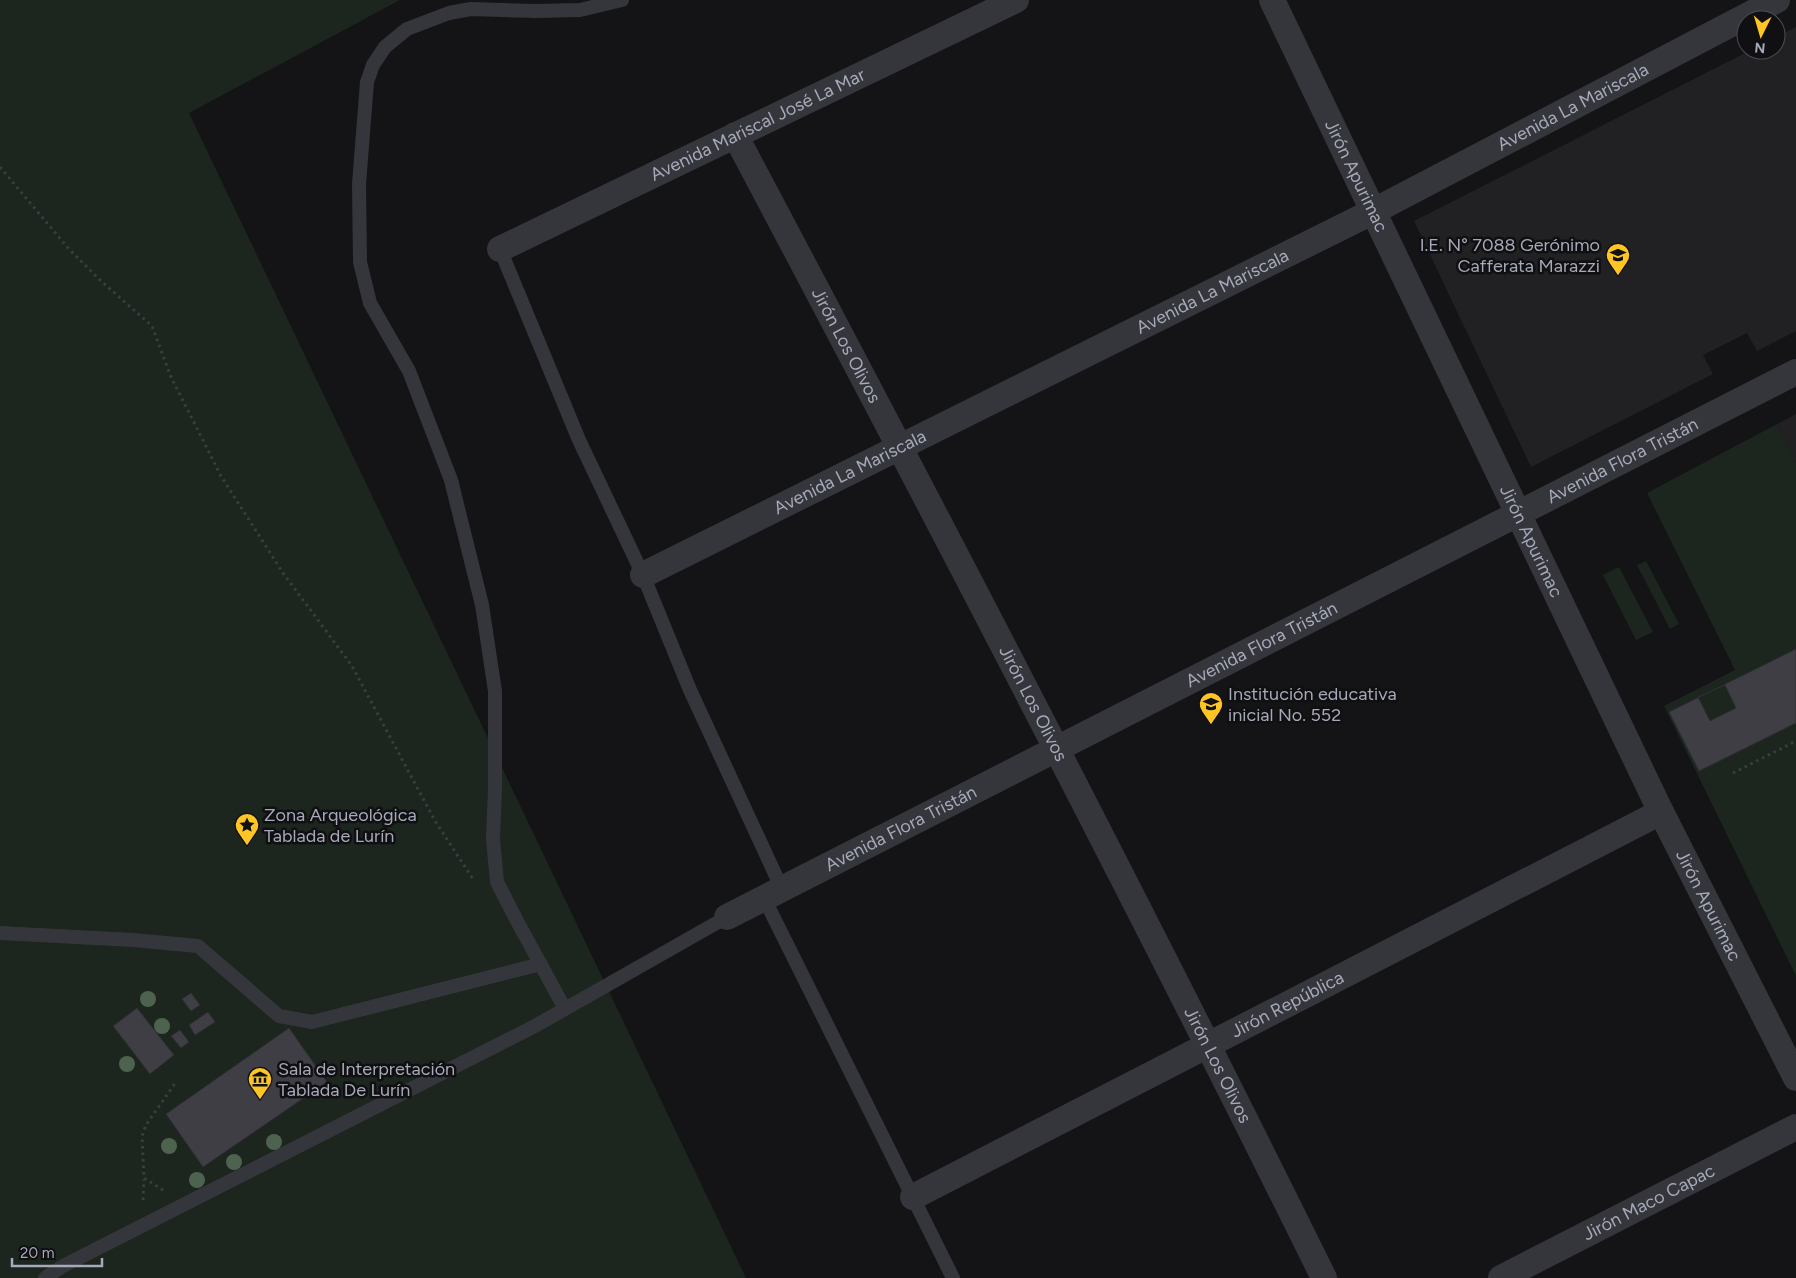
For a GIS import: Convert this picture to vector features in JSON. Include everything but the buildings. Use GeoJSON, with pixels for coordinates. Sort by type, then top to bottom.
{"type":"FeatureCollection","features":[{"type":"Feature","properties":{"kind":"street","name":"Avenida Mariscal José La Mar"},"geometry":{"type":"LineString","coordinates":[[500,249],[1016,0]]}},
{"type":"Feature","properties":{"kind":"street","name":"Jirón Apurimac"},"geometry":{"type":"LineString","coordinates":[[1272,0],[1661,812],[1796,1078]]}},
{"type":"Feature","properties":{"kind":"street","name":"Avenida La Mariscala"},"geometry":{"type":"LineString","coordinates":[[643,575],[1374,212],[1777,0]]}},
{"type":"Feature","properties":{"kind":"street","name":"Jirón Los Olivos"},"geometry":{"type":"LineString","coordinates":[[735,135],[901,447],[1209,1045],[1324,1278]]}},
{"type":"Feature","properties":{"kind":"street","name":"Avenida Flora Tristán"},"geometry":{"type":"LineString","coordinates":[[727,917],[1796,372]]}},
{"type":"Feature","properties":{"kind":"street","name":"Jirón República"},"geometry":{"type":"LineString","coordinates":[[913,1197],[1661,812]]}},
{"type":"Feature","properties":{"kind":"street","name":"Jirón Maco Capac"},"geometry":{"type":"LineString","coordinates":[[1501,1278],[1796,1127]]}},
{"type":"Feature","properties":{"kind":"lane"},"geometry":{"type":"LineString","coordinates":[[565,1009],[497,882],[493,839],[495,690],[482,605],[454,490],[408,371],[370,302],[360,262],[358,184],[367,82],[373,65],[385,47],[408,29],[430,19],[471,9],[580,10],[622,0]]}},
{"type":"Feature","properties":{"kind":"lane"},"geometry":{"type":"LineString","coordinates":[[500,249],[579,440],[643,575],[773,894],[913,1197],[953,1278]]}},
{"type":"Feature","properties":{"kind":"lane"},"geometry":{"type":"LineString","coordinates":[[45,1278],[63,1266],[534,1026],[727,917]]}},
{"type":"Feature","properties":{"kind":"lane"},"geometry":{"type":"LineString","coordinates":[[0,933],[133,940],[198,946],[279,1016],[312,1022],[541,964]]}},
{"type":"Feature","properties":{"kind":"path"},"geometry":{"type":"LineString","coordinates":[[0,167],[68,248],[101,281],[152,326],[171,378],[221,476],[283,573],[352,666],[435,821],[475,881]]}},
{"type":"Feature","properties":{"kind":"path"},"geometry":{"type":"LineString","coordinates":[[1733,773],[1796,741]]}},
{"type":"Feature","properties":{"kind":"path"},"geometry":{"type":"LineString","coordinates":[[176,1082],[146,1125],[142,1136],[144,1178],[160,1189],[183,1197],[196,1198]]}},
{"type":"Feature","properties":{"kind":"shaded area"},"geometry":{"type":"Polygon","coordinates":[[[0,0],[400,0],[189,113],[746,1278],[0,1278],[0,0]]]}},
{"type":"Feature","properties":{"kind":"shaded area","name":"I.E. N° 7088 Gerónimo Cafferata Marazzi"},"geometry":{"type":"Polygon","coordinates":[[[1796,27],[1796,331],[1757,351],[1747,333],[1703,355],[1713,374],[1531,467],[1414,221],[1736,58],[1736,60],[1786,60],[1786,32],[1796,27]]]}},
{"type":"Feature","properties":{"kind":"shaded area"},"geometry":{"type":"Polygon","coordinates":[[[1796,414],[1796,462],[1777,424],[1796,414]]]}},
{"type":"Feature","properties":{"kind":"shaded area"},"geometry":{"type":"Polygon","coordinates":[[[1777,424],[1796,462],[1796,976],[1664,706],[1735,670],[1647,493],[1777,424]]]}},
{"type":"Feature","properties":{"kind":"shaded area"},"geometry":{"type":"Polygon","coordinates":[[[1646,561],[1679,624],[1670,629],[1637,565],[1646,561]]]}},
{"type":"Feature","properties":{"kind":"shaded area"},"geometry":{"type":"Polygon","coordinates":[[[1619,567],[1653,632],[1636,640],[1603,575],[1619,567]]]}},
{"type":"Feature","properties":{"kind":"place","name":"I.E. N° 7088 Gerónimo Cafferata Marazzi"},"geometry":{"type":"Point","coordinates":[1618,276]}},
{"type":"Feature","properties":{"kind":"place","name":"Institución educativa inicial No. 552"},"geometry":{"type":"Point","coordinates":[1211,725]}},
{"type":"Feature","properties":{"kind":"place","name":"Zona Arqueológica Tablada de Lurín"},"geometry":{"type":"Point","coordinates":[247,846]}},
{"type":"Feature","properties":{"kind":"place","name":"Sala de Interpretación Tablada De Lurín"},"geometry":{"type":"Point","coordinates":[260,1100]}}]}
